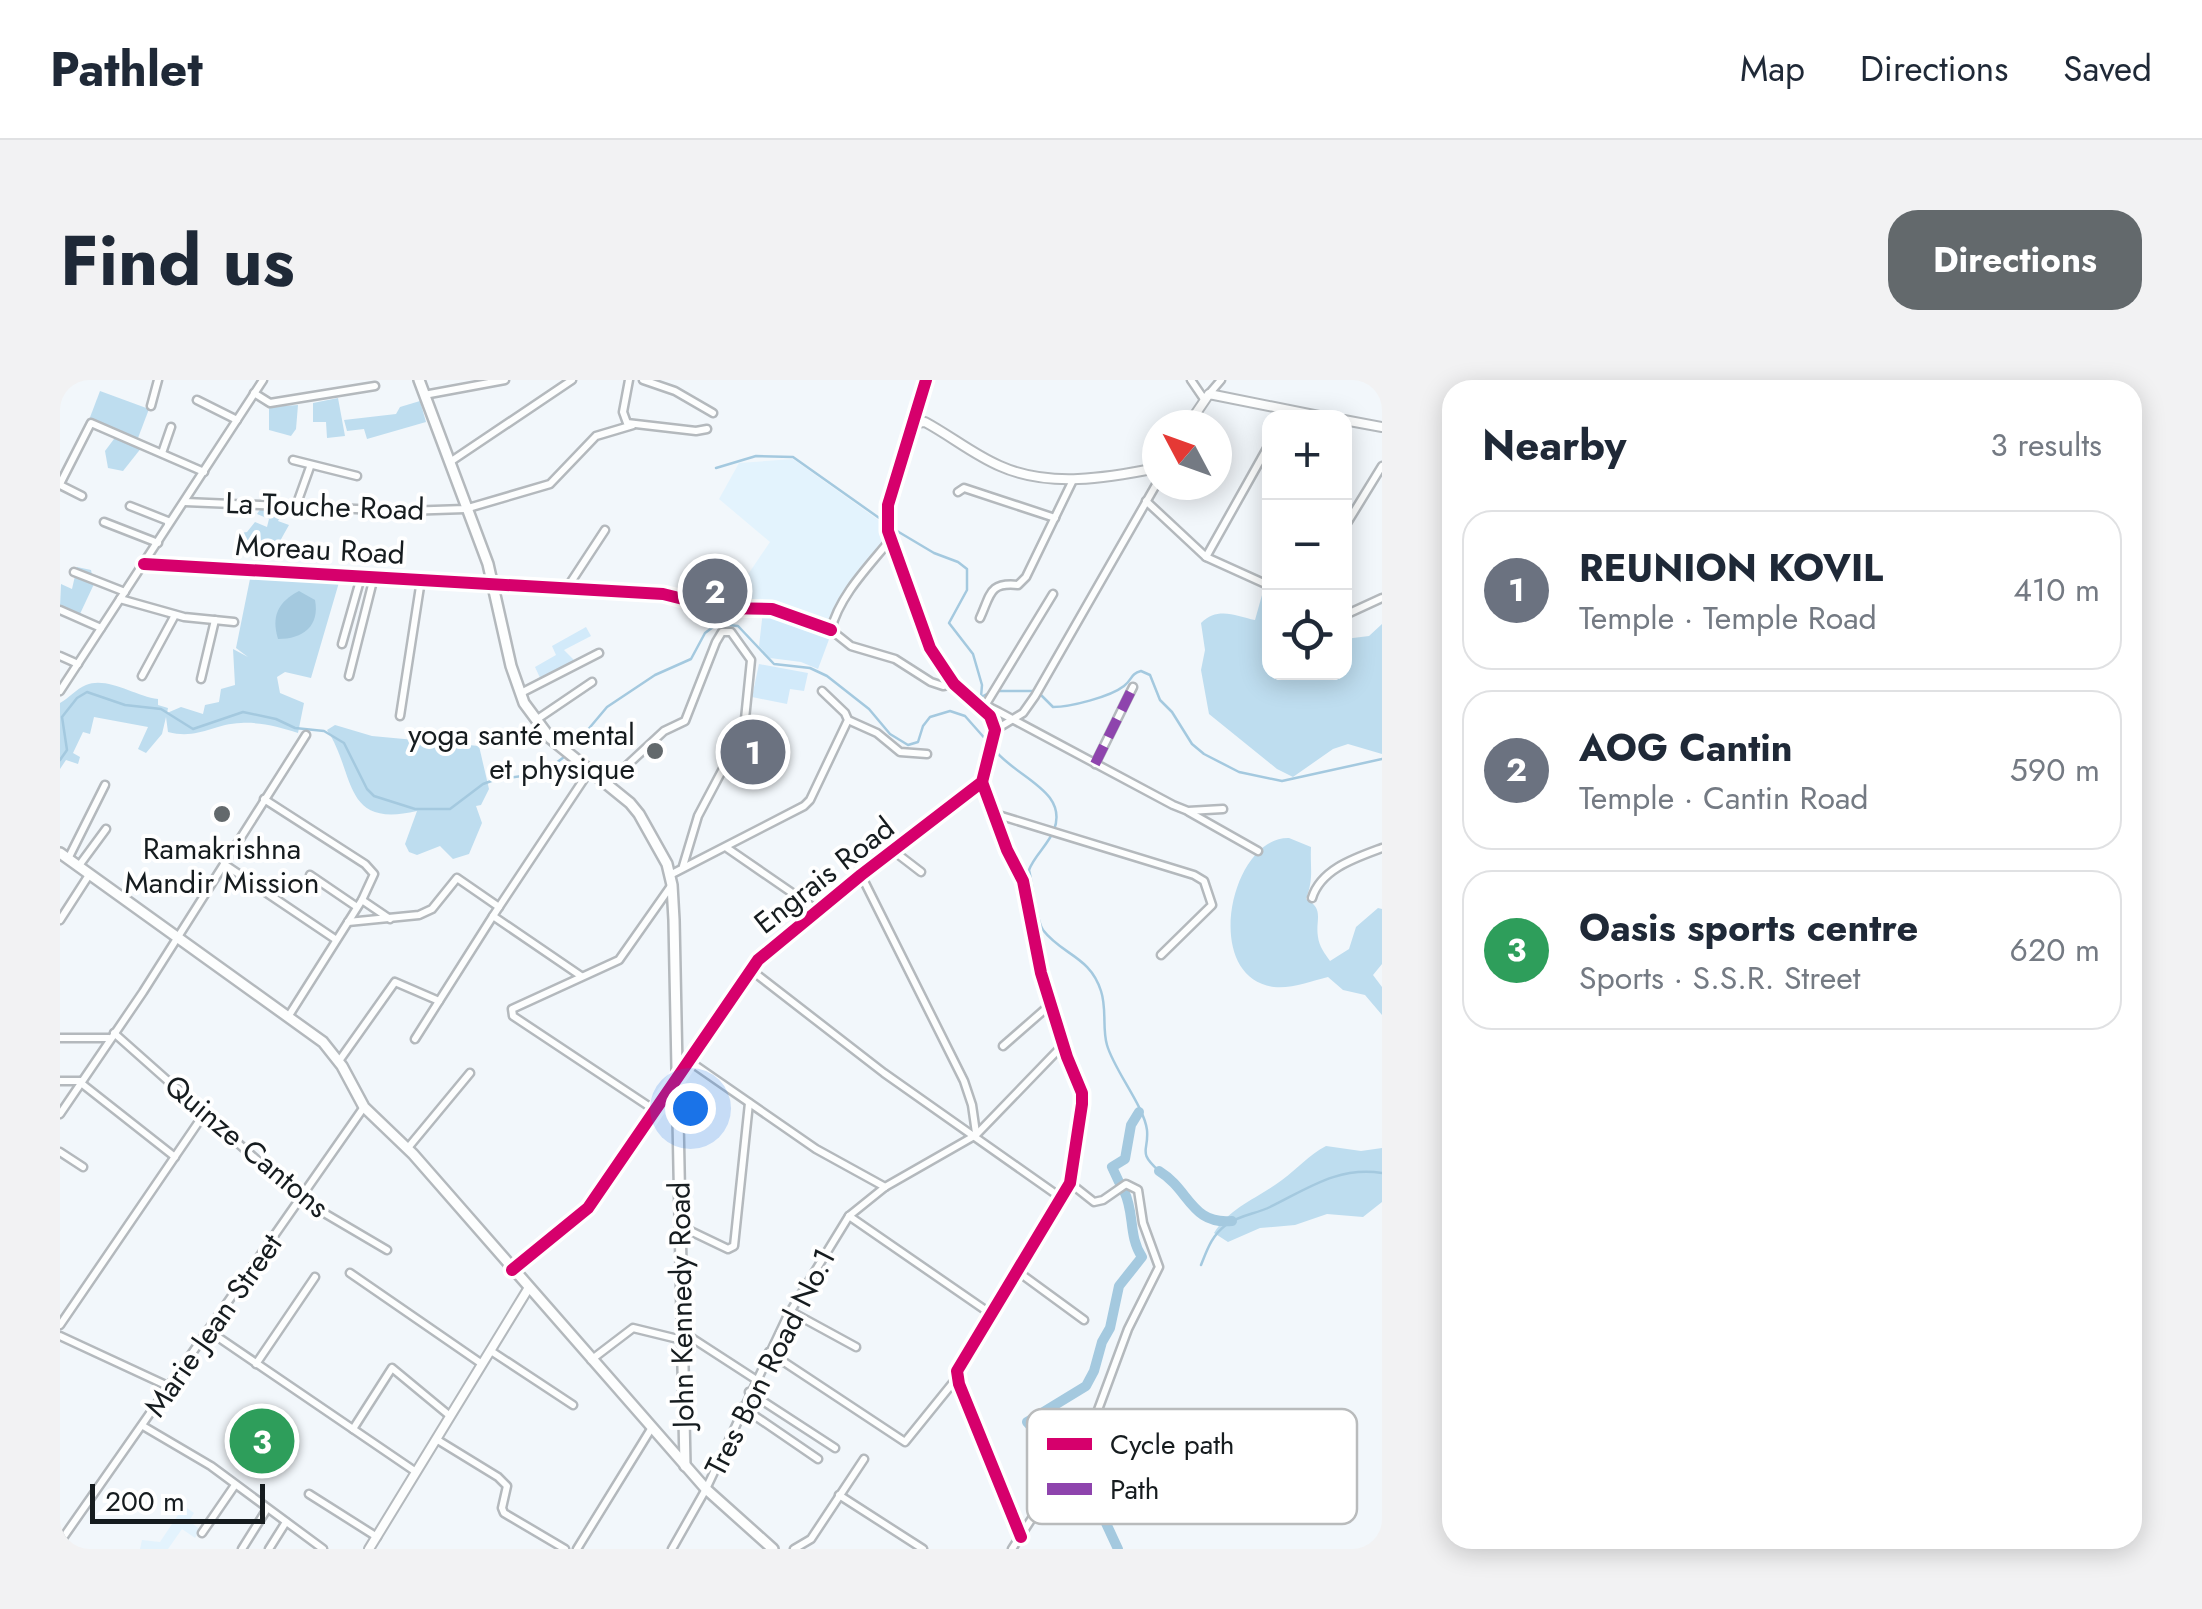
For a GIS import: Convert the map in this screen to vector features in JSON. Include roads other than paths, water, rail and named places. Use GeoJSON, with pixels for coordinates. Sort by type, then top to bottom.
{"type":"FeatureCollection","features":[{"type":"Feature","properties":{"kind":"main road","name":"John Kennedy Road"},"geometry":{"type":"LineString","coordinates":[[418,380],[493,584],[520,693],[535,721],[639,814],[659,846],[671,880],[684,1466]]}},
{"type":"Feature","properties":{"kind":"main road"},"geometry":{"type":"LineString","coordinates":[[64,856],[323,1042],[339,1061],[364,1108],[407,1149],[706,1490],[773,1549]]}},
{"type":"Feature","properties":{"kind":"street"},"geometry":{"type":"LineString","coordinates":[[151,406],[158,380]]}},
{"type":"Feature","properties":{"kind":"street"},"geometry":{"type":"LineString","coordinates":[[60,691],[263,380]]}},
{"type":"Feature","properties":{"kind":"street"},"geometry":{"type":"LineString","coordinates":[[424,395],[504,380]]}},
{"type":"Feature","properties":{"kind":"street"},"geometry":{"type":"LineString","coordinates":[[450,462],[572,380]]}},
{"type":"Feature","properties":{"kind":"street"},"geometry":{"type":"LineString","coordinates":[[707,429],[696,432],[630,424],[623,412],[629,380],[675,390],[713,413]]}},
{"type":"Feature","properties":{"kind":"street"},"geometry":{"type":"LineString","coordinates":[[926,380],[919,419],[888,505],[887,523],[924,634],[954,684],[987,712],[992,737],[982,782],[1023,881],[1040,967],[1082,1093],[1070,1183],[957,1371],[1020,1537]]}},
{"type":"Feature","properties":{"kind":"street"},"geometry":{"type":"LineString","coordinates":[[1198,410],[1221,380]]}},
{"type":"Feature","properties":{"kind":"street"},"geometry":{"type":"LineString","coordinates":[[1194,383],[1207,396],[1268,410]]}},
{"type":"Feature","properties":{"kind":"street"},"geometry":{"type":"LineString","coordinates":[[254,393],[270,402],[375,386]]}},
{"type":"Feature","properties":{"kind":"street"},"geometry":{"type":"LineString","coordinates":[[197,400],[237,420]]}},
{"type":"Feature","properties":{"kind":"street"},"geometry":{"type":"LineString","coordinates":[[919,419],[999,466],[1073,480],[1142,470]]}},
{"type":"Feature","properties":{"kind":"street"},"geometry":{"type":"LineString","coordinates":[[1352,421],[1382,427]]}},
{"type":"Feature","properties":{"kind":"street"},"geometry":{"type":"LineString","coordinates":[[82,496],[60,484],[90,424],[94,423],[204,472]]}},
{"type":"Feature","properties":{"kind":"street","name":"La Touche Road"},"geometry":{"type":"LineString","coordinates":[[184,502],[404,511],[465,509],[550,484],[554,474],[587,439],[630,424]]}},
{"type":"Feature","properties":{"kind":"street"},"geometry":{"type":"LineString","coordinates":[[162,454],[172,427]]}},
{"type":"Feature","properties":{"kind":"street"},"geometry":{"type":"LineString","coordinates":[[1206,557],[1262,457]]}},
{"type":"Feature","properties":{"kind":"street"},"geometry":{"type":"LineString","coordinates":[[293,460],[357,476]]}},
{"type":"Feature","properties":{"kind":"street"},"geometry":{"type":"LineString","coordinates":[[1352,515],[1382,466]]}},
{"type":"Feature","properties":{"kind":"street"},"geometry":{"type":"LineString","coordinates":[[296,506],[310,467]]}},
{"type":"Feature","properties":{"kind":"street"},"geometry":{"type":"LineString","coordinates":[[980,618],[996,586],[1004,582],[1018,584],[1026,577],[1073,480]]}},
{"type":"Feature","properties":{"kind":"street"},"geometry":{"type":"LineString","coordinates":[[958,492],[964,488],[1055,518]]}},
{"type":"Feature","properties":{"kind":"street"},"geometry":{"type":"LineString","coordinates":[[992,737],[1014,720],[1034,696],[1146,501],[1206,557],[1262,582]]}},
{"type":"Feature","properties":{"kind":"street"},"geometry":{"type":"LineString","coordinates":[[130,506],[168,521],[168,527]]}},
{"type":"Feature","properties":{"kind":"street"},"geometry":{"type":"LineString","coordinates":[[104,522],[158,543]]}},
{"type":"Feature","properties":{"kind":"street"},"geometry":{"type":"LineString","coordinates":[[566,590],[605,530]]}},
{"type":"Feature","properties":{"kind":"street"},"geometry":{"type":"LineString","coordinates":[[831,630],[834,616],[846,597],[891,539]]}},
{"type":"Feature","properties":{"kind":"street","name":"Moreau Road"},"geometry":{"type":"LineString","coordinates":[[144,564],[663,594],[720,608],[772,609],[831,630],[851,646],[895,659],[931,682],[954,684]]}},
{"type":"Feature","properties":{"kind":"street"},"geometry":{"type":"LineString","coordinates":[[74,572],[122,596],[175,615],[234,622]]}},
{"type":"Feature","properties":{"kind":"street"},"geometry":{"type":"LineString","coordinates":[[342,644],[361,577]]}},
{"type":"Feature","properties":{"kind":"street"},"geometry":{"type":"LineString","coordinates":[[349,676],[374,577]]}},
{"type":"Feature","properties":{"kind":"street"},"geometry":{"type":"LineString","coordinates":[[400,716],[420,580]]}},
{"type":"Feature","properties":{"kind":"street"},"geometry":{"type":"LineString","coordinates":[[987,712],[1052,594]]}},
{"type":"Feature","properties":{"kind":"street"},"geometry":{"type":"LineString","coordinates":[[1352,612],[1382,598]]}},
{"type":"Feature","properties":{"kind":"street"},"geometry":{"type":"LineString","coordinates":[[60,610],[101,628]]}},
{"type":"Feature","properties":{"kind":"street"},"geometry":{"type":"LineString","coordinates":[[142,676],[175,615]]}},
{"type":"Feature","properties":{"kind":"street"},"geometry":{"type":"LineString","coordinates":[[201,680],[215,620]]}},
{"type":"Feature","properties":{"kind":"street"},"geometry":{"type":"LineString","coordinates":[[606,784],[664,731],[685,721],[722,632],[731,632],[751,660],[744,728],[698,816],[683,866],[619,960],[512,1010],[513,1016],[656,1111]]}},
{"type":"Feature","properties":{"kind":"street"},"geometry":{"type":"LineString","coordinates":[[520,693],[599,653]]}},
{"type":"Feature","properties":{"kind":"street"},"geometry":{"type":"LineString","coordinates":[[60,656],[78,664]]}},
{"type":"Feature","properties":{"kind":"street"},"geometry":{"type":"LineString","coordinates":[[535,721],[592,682]]}},
{"type":"Feature","properties":{"kind":"street"},"geometry":{"type":"LineString","coordinates":[[1095,764],[1133,686]]}},
{"type":"Feature","properties":{"kind":"street"},"geometry":{"type":"LineString","coordinates":[[822,691],[848,720],[877,733],[900,752],[926,754]]}},
{"type":"Feature","properties":{"kind":"street"},"geometry":{"type":"LineString","coordinates":[[987,712],[989,707],[1258,852]]}},
{"type":"Feature","properties":{"kind":"street"},"geometry":{"type":"LineString","coordinates":[[683,866],[804,806],[818,786],[848,720]]}},
{"type":"Feature","properties":{"kind":"street"},"geometry":{"type":"LineString","coordinates":[[60,1114],[306,735]]}},
{"type":"Feature","properties":{"kind":"street"},"geometry":{"type":"LineString","coordinates":[[415,1039],[590,770]]}},
{"type":"Feature","properties":{"kind":"street","name":"Engrais Road"},"geometry":{"type":"LineString","coordinates":[[512,1270],[588,1208],[750,969],[816,910],[982,782]]}},
{"type":"Feature","properties":{"kind":"street"},"geometry":{"type":"LineString","coordinates":[[64,856],[105,785]]}},
{"type":"Feature","properties":{"kind":"street"},"geometry":{"type":"LineString","coordinates":[[264,799],[365,864],[374,874],[288,1017]]}},
{"type":"Feature","properties":{"kind":"street"},"geometry":{"type":"LineString","coordinates":[[1188,811],[1223,809]]}},
{"type":"Feature","properties":{"kind":"street"},"geometry":{"type":"LineString","coordinates":[[993,814],[1120,850],[1204,881],[1212,905],[1161,955]]}},
{"type":"Feature","properties":{"kind":"street"},"geometry":{"type":"LineString","coordinates":[[78,866],[106,829]]}},
{"type":"Feature","properties":{"kind":"street"},"geometry":{"type":"LineString","coordinates":[[726,847],[816,910]]}},
{"type":"Feature","properties":{"kind":"street"},"geometry":{"type":"LineString","coordinates":[[1312,898],[1316,884],[1346,862],[1382,848]]}},
{"type":"Feature","properties":{"kind":"street"},"geometry":{"type":"LineString","coordinates":[[895,852],[921,872]]}},
{"type":"Feature","properties":{"kind":"street"},"geometry":{"type":"LineString","coordinates":[[224,864],[336,940]]}},
{"type":"Feature","properties":{"kind":"street"},"geometry":{"type":"LineString","coordinates":[[861,874],[964,1081],[976,1135]]}},
{"type":"Feature","properties":{"kind":"street"},"geometry":{"type":"LineString","coordinates":[[60,920],[89,875]]}},
{"type":"Feature","properties":{"kind":"street"},"geometry":{"type":"LineString","coordinates":[[310,876],[390,919]]}},
{"type":"Feature","properties":{"kind":"street"},"geometry":{"type":"LineString","coordinates":[[347,922],[390,919],[432,910],[457,878],[500,907]]}},
{"type":"Feature","properties":{"kind":"street"},"geometry":{"type":"LineString","coordinates":[[493,916],[580,976]]}},
{"type":"Feature","properties":{"kind":"street"},"geometry":{"type":"LineString","coordinates":[[750,969],[874,1065],[1060,1198]]}},
{"type":"Feature","properties":{"kind":"street"},"geometry":{"type":"LineString","coordinates":[[339,1061],[395,982],[439,1000]]}},
{"type":"Feature","properties":{"kind":"street"},"geometry":{"type":"LineString","coordinates":[[1003,1046],[1051,1004]]}},
{"type":"Feature","properties":{"kind":"street"},"geometry":{"type":"LineString","coordinates":[[60,1038],[112,1035]]}},
{"type":"Feature","properties":{"kind":"street","name":"Quinze Cantons"},"geometry":{"type":"LineString","coordinates":[[112,1035],[302,1200],[387,1250]]}},
{"type":"Feature","properties":{"kind":"street","name":"Tres Bon Road No.1"},"geometry":{"type":"LineString","coordinates":[[672,1549],[706,1490],[790,1311],[849,1216],[885,1187],[976,1135],[1063,1045]]}},
{"type":"Feature","properties":{"kind":"street"},"geometry":{"type":"LineString","coordinates":[[689,1062],[816,1150],[885,1187]]}},
{"type":"Feature","properties":{"kind":"street"},"geometry":{"type":"LineString","coordinates":[[407,1149],[470,1073]]}},
{"type":"Feature","properties":{"kind":"street"},"geometry":{"type":"LineString","coordinates":[[60,1081],[82,1082],[175,1157]]}},
{"type":"Feature","properties":{"kind":"street"},"geometry":{"type":"LineString","coordinates":[[679,1225],[728,1248],[734,1246],[749,1103]]}},
{"type":"Feature","properties":{"kind":"street","name":"Marie Jean Street"},"geometry":{"type":"LineString","coordinates":[[60,1542],[364,1108]]}},
{"type":"Feature","properties":{"kind":"street"},"geometry":{"type":"LineString","coordinates":[[60,1325],[204,1114]]}},
{"type":"Feature","properties":{"kind":"street"},"geometry":{"type":"LineString","coordinates":[[60,1152],[83,1167]]}},
{"type":"Feature","properties":{"kind":"street"},"geometry":{"type":"LineString","coordinates":[[1070,1183],[1094,1202],[1126,1184],[1138,1190],[1143,1223],[1158,1267],[1128,1329],[1098,1409]]}},
{"type":"Feature","properties":{"kind":"street"},"geometry":{"type":"LineString","coordinates":[[849,1216],[991,1314]]}},
{"type":"Feature","properties":{"kind":"street"},"geometry":{"type":"LineString","coordinates":[[1016,1272],[1084,1320]]}},
{"type":"Feature","properties":{"kind":"street"},"geometry":{"type":"LineString","coordinates":[[350,1273],[482,1364]]}},
{"type":"Feature","properties":{"kind":"street"},"geometry":{"type":"LineString","coordinates":[[256,1364],[315,1277]]}},
{"type":"Feature","properties":{"kind":"street"},"geometry":{"type":"LineString","coordinates":[[369,1549],[528,1289]]}},
{"type":"Feature","properties":{"kind":"street"},"geometry":{"type":"LineString","coordinates":[[790,1311],[856,1347]]}},
{"type":"Feature","properties":{"kind":"street"},"geometry":{"type":"LineString","coordinates":[[590,1361],[633,1328],[682,1335],[756,1379]]}},
{"type":"Feature","properties":{"kind":"street"},"geometry":{"type":"LineString","coordinates":[[208,1331],[416,1472]]}},
{"type":"Feature","properties":{"kind":"street"},"geometry":{"type":"LineString","coordinates":[[60,1336],[170,1387]]}},
{"type":"Feature","properties":{"kind":"street"},"geometry":{"type":"LineString","coordinates":[[490,1351],[573,1405]]}},
{"type":"Feature","properties":{"kind":"street"},"geometry":{"type":"LineString","coordinates":[[769,1352],[905,1442],[957,1378]]}},
{"type":"Feature","properties":{"kind":"street"},"geometry":{"type":"LineString","coordinates":[[353,1429],[392,1368],[450,1416]]}},
{"type":"Feature","properties":{"kind":"street"},"geometry":{"type":"LineString","coordinates":[[750,1392],[835,1448]]}},
{"type":"Feature","properties":{"kind":"street"},"geometry":{"type":"LineString","coordinates":[[742,1407],[818,1459]]}},
{"type":"Feature","properties":{"kind":"street"},"geometry":{"type":"LineString","coordinates":[[142,1426],[196,1456],[323,1549]]}},
{"type":"Feature","properties":{"kind":"street"},"geometry":{"type":"LineString","coordinates":[[578,1549],[651,1429]]}},
{"type":"Feature","properties":{"kind":"street"},"geometry":{"type":"LineString","coordinates":[[436,1439],[507,1486],[504,1513],[566,1549]]}},
{"type":"Feature","properties":{"kind":"street"},"geometry":{"type":"LineString","coordinates":[[794,1549],[811,1539],[864,1459]]}},
{"type":"Feature","properties":{"kind":"street"},"geometry":{"type":"LineString","coordinates":[[202,1533],[234,1485]]}},
{"type":"Feature","properties":{"kind":"street"},"geometry":{"type":"LineString","coordinates":[[310,1494],[376,1537]]}},
{"type":"Feature","properties":{"kind":"street"},"geometry":{"type":"LineString","coordinates":[[839,1495],[923,1549]]}},
{"type":"Feature","properties":{"kind":"street"},"geometry":{"type":"LineString","coordinates":[[242,1549],[267,1509]]}},
{"type":"Feature","properties":{"kind":"street"},"geometry":{"type":"LineString","coordinates":[[269,1549],[286,1522]]}},
{"type":"Feature","properties":{"kind":"street"},"geometry":{"type":"LineString","coordinates":[[1012,1549],[1029,1524]]}},
{"type":"Feature","properties":{"kind":"waterway"},"geometry":{"type":"LineString","coordinates":[[716,468],[756,456],[793,457],[882,520]]}},
{"type":"Feature","properties":{"kind":"waterway"},"geometry":{"type":"LineString","coordinates":[[892,528],[967,569],[967,590],[949,623],[973,654],[982,685],[981,697],[989,693]]}},
{"type":"Feature","properties":{"kind":"waterway"},"geometry":{"type":"LineString","coordinates":[[570,751],[607,707],[655,675],[691,659],[705,633],[717,624],[738,626],[774,664],[810,668],[827,676],[869,709],[890,734],[908,745],[918,742],[930,717],[950,711],[965,716],[988,742]]}},
{"type":"Feature","properties":{"kind":"waterway"},"geometry":{"type":"LineString","coordinates":[[1040,694],[1053,707],[1079,703],[1118,690],[1141,671],[1150,675],[1160,700],[1192,744],[1239,772],[1282,781],[1382,759]]}},
{"type":"Feature","properties":{"kind":"waterway"},"geometry":{"type":"LineString","coordinates":[[997,691],[1033,691]]}},
{"type":"Feature","properties":{"kind":"waterway"},"geometry":{"type":"LineString","coordinates":[[60,760],[67,750],[62,717],[87,692],[125,705],[161,709],[193,729],[243,712],[276,719],[295,728],[324,731],[344,743],[374,796],[415,809],[450,809],[483,784],[543,773],[564,757]]}},
{"type":"Feature","properties":{"kind":"waterway"},"geometry":{"type":"LineString","coordinates":[[993,748],[1054,804],[1054,830],[1029,870],[1038,919],[1050,938],[1083,963],[1096,979],[1103,998],[1107,1045],[1145,1120],[1146,1155],[1159,1171]]}},
{"type":"Feature","properties":{"kind":"waterway"},"geometry":{"type":"LineString","coordinates":[[1119,1182],[1112,1167],[1125,1159],[1131,1125],[1139,1112]]}},
{"type":"Feature","properties":{"kind":"waterway"},"geometry":{"type":"LineString","coordinates":[[1159,1171],[1199,1212],[1218,1221],[1232,1221]]}},
{"type":"Feature","properties":{"kind":"waterway"},"geometry":{"type":"LineString","coordinates":[[1201,1265],[1214,1238],[1231,1222],[1337,1176],[1382,1173]]}},
{"type":"Feature","properties":{"kind":"waterway"},"geometry":{"type":"LineString","coordinates":[[1048,1409],[1086,1386],[1110,1328],[1119,1286],[1142,1257],[1124,1191]]}},
{"type":"Feature","properties":{"kind":"waterway"},"geometry":{"type":"LineString","coordinates":[[1106,1524],[1118,1549]]}},
{"type":"Feature","properties":{"kind":"place","name":"AOG Cantin"},"geometry":{"type":"Point","coordinates":[715,591]}},
{"type":"Feature","properties":{"kind":"place","name":"yoga santé mental et physique"},"geometry":{"type":"Point","coordinates":[655,751]}},
{"type":"Feature","properties":{"kind":"place","name":"REUNION KOVIL"},"geometry":{"type":"Point","coordinates":[753,752]}},
{"type":"Feature","properties":{"kind":"place","name":"Ramakrishna Mandir Mission"},"geometry":{"type":"Point","coordinates":[222,814]}},
{"type":"Feature","properties":{"kind":"place","name":"Oasis sports centre"},"geometry":{"type":"Point","coordinates":[262,1441]}}]}
